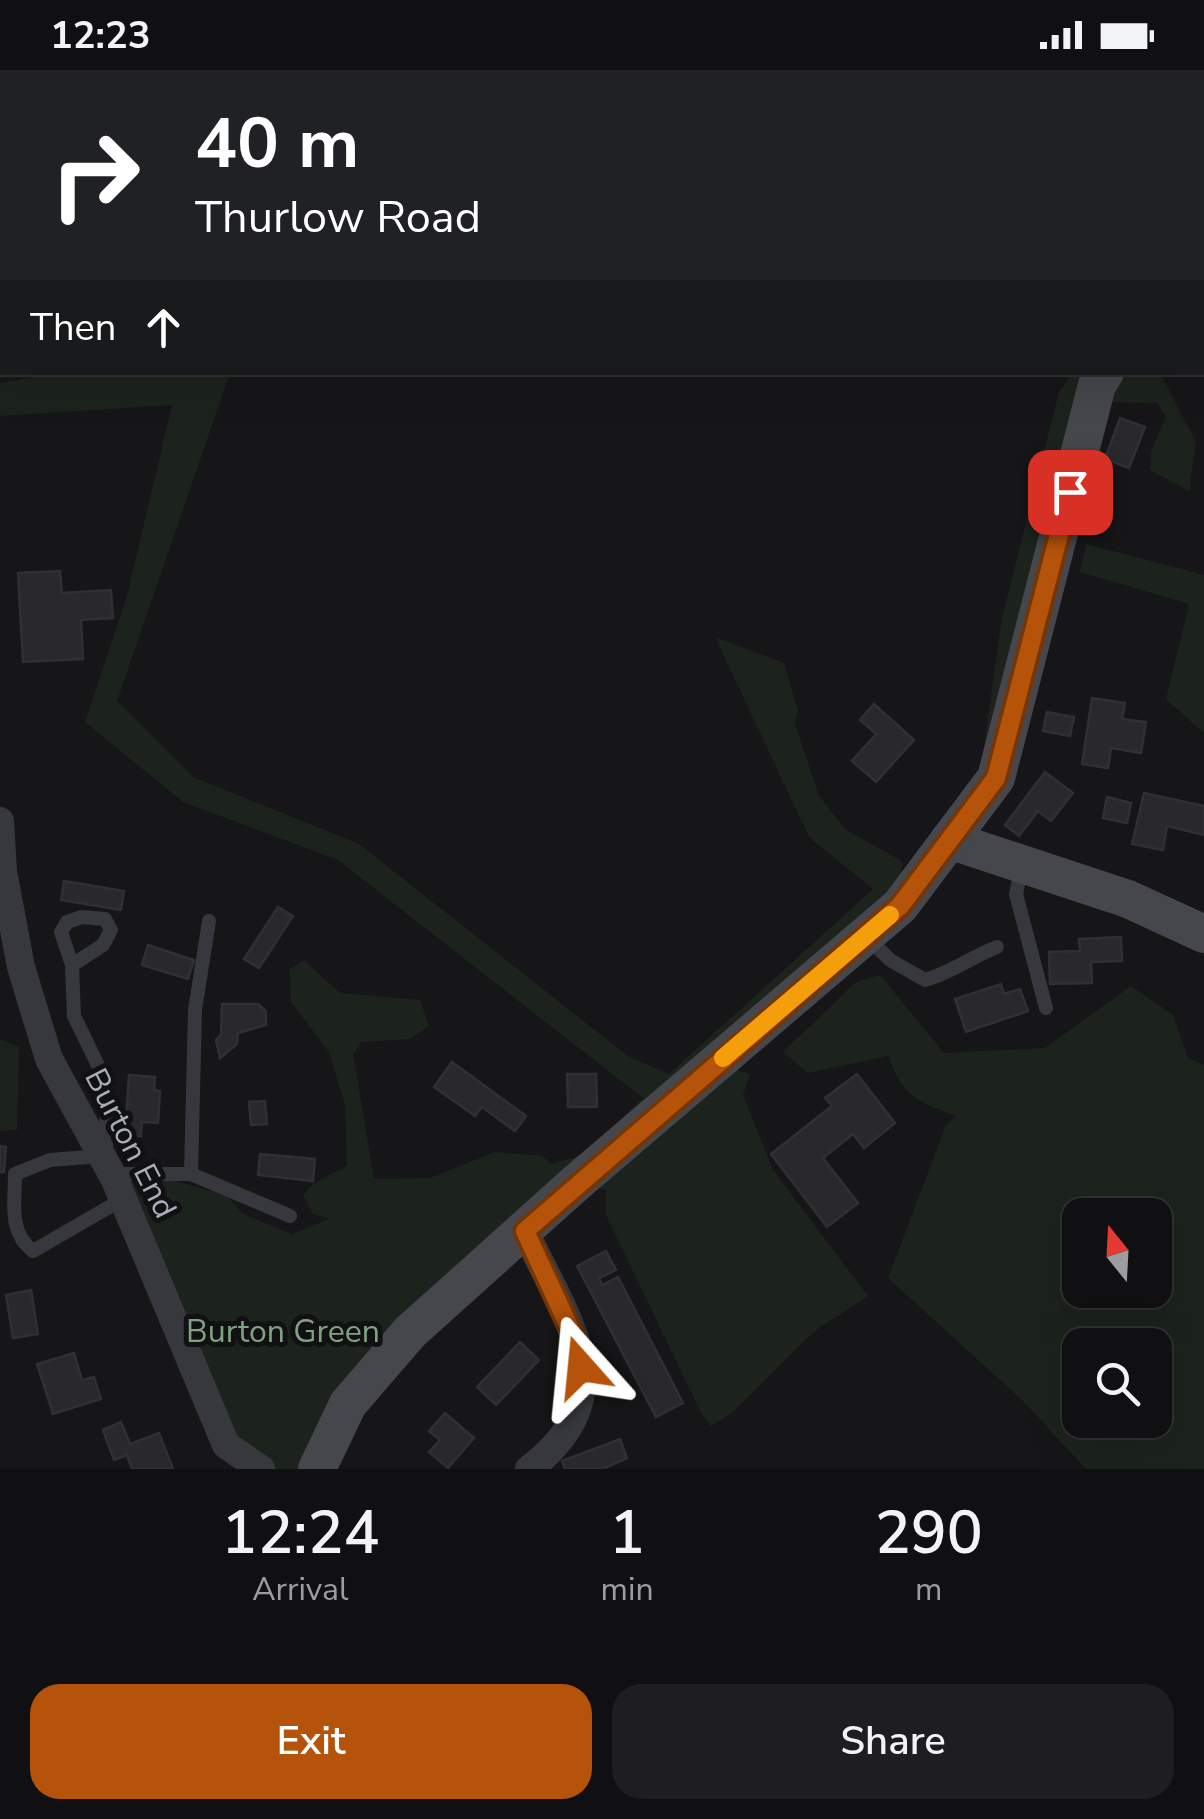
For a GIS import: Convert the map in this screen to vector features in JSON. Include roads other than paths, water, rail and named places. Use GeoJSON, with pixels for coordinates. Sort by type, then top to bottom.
{"type":"FeatureCollection","features":[{"type":"Feature","properties":{"kind":"street"},"geometry":{"type":"LineString","coordinates":[[317,1469],[348,1404],[410,1332],[900,906],[996,778],[1098,385],[1104,375]]}},
{"type":"Feature","properties":{"kind":"street","name":"Burton End"},"geometry":{"type":"LineString","coordinates":[[0,822],[3,871],[21,967],[49,1060],[110,1174],[226,1445],[261,1469]]}},
{"type":"Feature","properties":{"kind":"street"},"geometry":{"type":"LineString","coordinates":[[949,840],[1128,899],[1204,934]]}},
{"type":"Feature","properties":{"kind":"street"},"geometry":{"type":"LineString","coordinates":[[525,1231],[578,1346],[584,1388],[578,1416],[568,1432],[556,1448],[529,1469]]}},
{"type":"Feature","properties":{"kind":"lane"},"geometry":{"type":"LineString","coordinates":[[1022,864],[1016,894],[1046,1008]]}},
{"type":"Feature","properties":{"kind":"lane"},"geometry":{"type":"LineString","coordinates":[[191,1174],[195,1010],[209,921]]}},
{"type":"Feature","properties":{"kind":"lane"},"geometry":{"type":"LineString","coordinates":[[866,936],[890,960],[925,980],[945,975],[970,957],[997,947]]}},
{"type":"Feature","properties":{"kind":"lane"},"geometry":{"type":"LineString","coordinates":[[72,965],[74,1016],[107,1084],[110,1174],[33,1251],[19,1240],[15,1227],[15,1174],[50,1160],[110,1174],[191,1174],[290,1216]]}},
{"type":"Feature","properties":{"kind":"park label","name":"Burton Green"},"geometry":{"type":"Point","coordinates":[283,1331]}}]}
